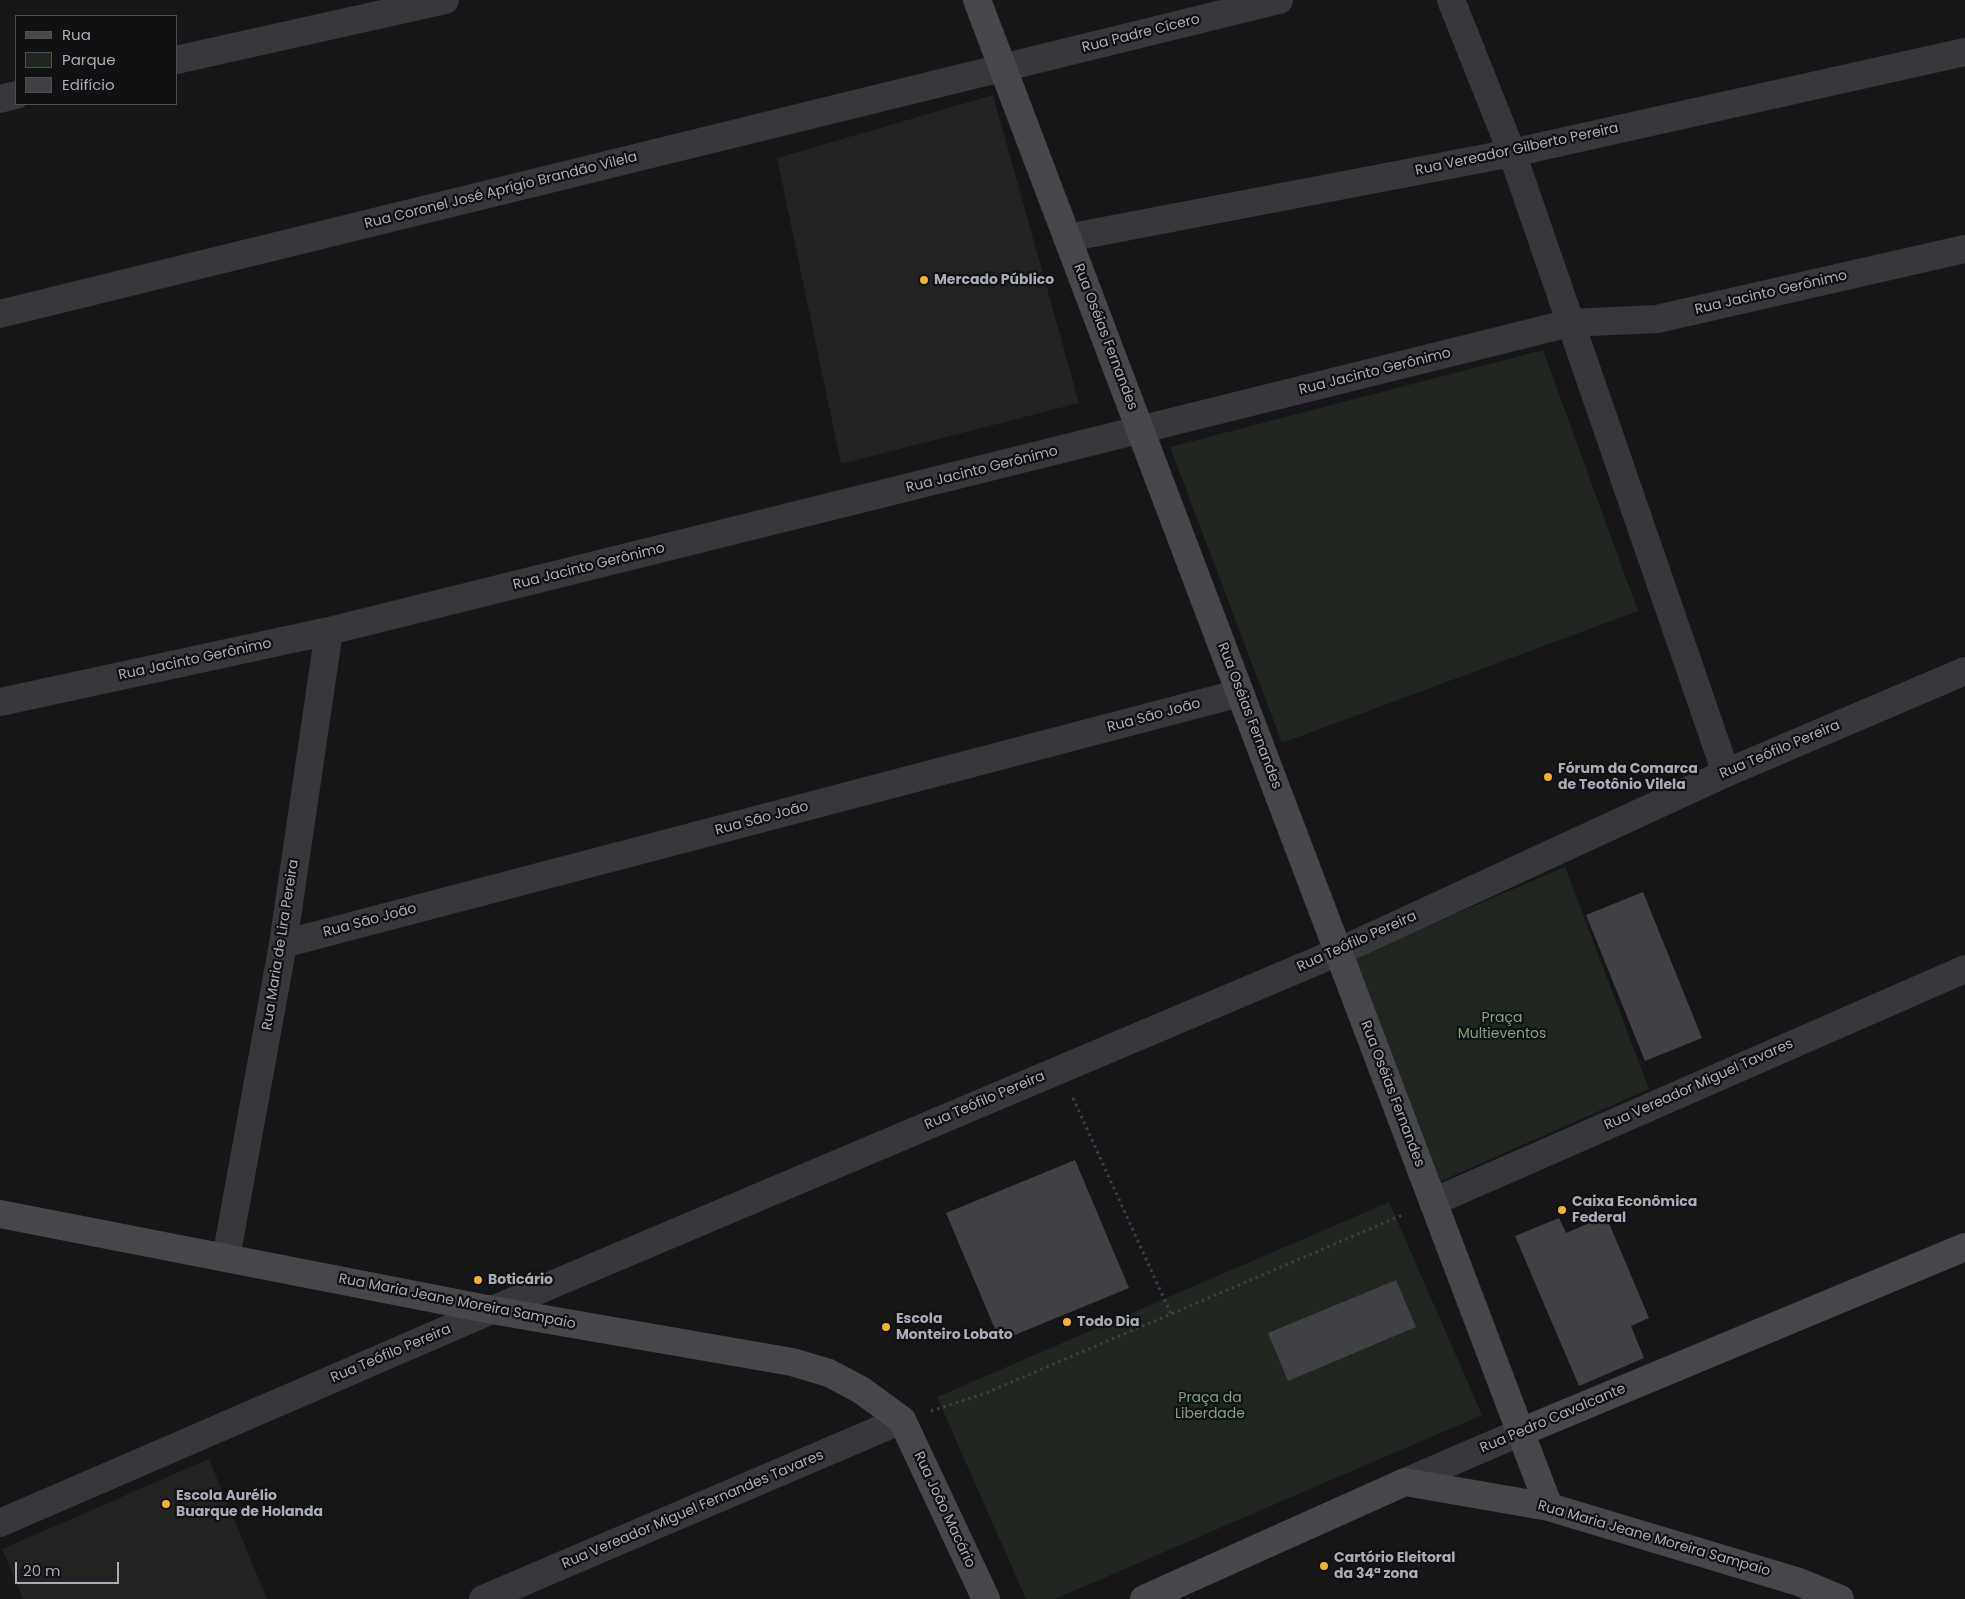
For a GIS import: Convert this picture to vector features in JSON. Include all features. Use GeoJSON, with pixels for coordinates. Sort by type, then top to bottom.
{"type":"FeatureCollection","features":[{"type":"Feature","properties":{"kind":"street"},"geometry":{"type":"LineString","coordinates":[[178,60],[445,0]]}},
{"type":"Feature","properties":{"kind":"street","name":"Rua Oséias Fernandes"},"geometry":{"type":"LineString","coordinates":[[977,0],[1549,1507]]}},
{"type":"Feature","properties":{"kind":"street","name":"Rua Padre Cícero"},"geometry":{"type":"LineString","coordinates":[[1002,67],[1279,0]]}},
{"type":"Feature","properties":{"kind":"street"},"geometry":{"type":"LineString","coordinates":[[1452,0],[1512,153],[1726,773]]}},
{"type":"Feature","properties":{"kind":"street","name":"Rua Vereador Gilberto Pereira"},"geometry":{"type":"LineString","coordinates":[[1067,238],[1512,153],[1965,52]]}},
{"type":"Feature","properties":{"kind":"street","name":"Rua Coronel José Aprígio Brandão Vilela"},"geometry":{"type":"LineString","coordinates":[[0,314],[1002,67]]}},
{"type":"Feature","properties":{"kind":"street"},"geometry":{"type":"LineString","coordinates":[[0,99],[15,95]]}},
{"type":"Feature","properties":{"kind":"street","name":"Rua Jacinto Gerônimo"},"geometry":{"type":"LineString","coordinates":[[0,702],[329,631],[1570,323],[1657,319],[1965,249]]}},
{"type":"Feature","properties":{"kind":"street","name":"Rua Maria de Lira Pereira"},"geometry":{"type":"LineString","coordinates":[[226,1258],[283,944],[329,631]]}},
{"type":"Feature","properties":{"kind":"street","name":"Rua Teófilo Pereira"},"geometry":{"type":"LineString","coordinates":[[0,1522],[492,1310],[1338,952],[1726,773],[1965,671]]}},
{"type":"Feature","properties":{"kind":"street","name":"Rua São João"},"geometry":{"type":"LineString","coordinates":[[283,944],[1240,693]]}},
{"type":"Feature","properties":{"kind":"street","name":"Rua Vereador Miguel Tavares"},"geometry":{"type":"LineString","coordinates":[[1433,1202],[1965,969]]}},
{"type":"Feature","properties":{"kind":"street","name":"Rua Maria Jeane Moreira Sampaio"},"geometry":{"type":"LineString","coordinates":[[0,1214],[492,1310],[792,1362],[829,1373],[861,1390],[902,1420]]}},
{"type":"Feature","properties":{"kind":"street","name":"Rua Pedro Cavalcante"},"geometry":{"type":"LineString","coordinates":[[1144,1599],[1521,1432],[1965,1247]]}},
{"type":"Feature","properties":{"kind":"street","name":"Rua Vereador Miguel Fernandes Tavares"},"geometry":{"type":"LineString","coordinates":[[483,1599],[902,1420]]}},
{"type":"Feature","properties":{"kind":"street","name":"Rua João Macário"},"geometry":{"type":"LineString","coordinates":[[902,1420],[986,1599]]}},
{"type":"Feature","properties":{"kind":"street","name":"Rua Maria Jeane Moreira Sampaio"},"geometry":{"type":"LineString","coordinates":[[1405,1482],[1549,1507],[1799,1582],[1840,1599]]}},
{"type":"Feature","properties":{"kind":"path"},"geometry":{"type":"LineString","coordinates":[[1060,1069],[1171,1314]]}},
{"type":"Feature","properties":{"kind":"path"},"geometry":{"type":"LineString","coordinates":[[902,1420],[986,1393],[1433,1202]]}},
{"type":"Feature","properties":{"kind":"shaded area","name":"Mercado Público"},"geometry":{"type":"Polygon","coordinates":[[[993,95],[1079,403],[841,464],[777,158],[993,95]]]}},
{"type":"Feature","properties":{"kind":"shaded area","name":"Escola Aurélio Buarque de Holanda"},"geometry":{"type":"Polygon","coordinates":[[[209,1459],[267,1599],[23,1599],[2,1549],[209,1459]]]}},
{"type":"Feature","properties":{"kind":"green space"},"geometry":{"type":"Polygon","coordinates":[[[1543,350],[1638,611],[1282,743],[1170,447],[1543,350]]]}},
{"type":"Feature","properties":{"kind":"green space","name":"Praça Multieventos"},"geometry":{"type":"Polygon","coordinates":[[[1565,867],[1649,1089],[1439,1182],[1352,958],[1565,867]]]}},
{"type":"Feature","properties":{"kind":"green space","name":"Praça da Liberdade"},"geometry":{"type":"Polygon","coordinates":[[[1389,1202],[1482,1415],[1055,1599],[1026,1599],[937,1397],[1389,1202]]]}},
{"type":"Feature","properties":{"kind":"building"},"geometry":{"type":"Polygon","coordinates":[[[1643,892],[1702,1038],[1645,1061],[1586,915],[1643,892]]]}},
{"type":"Feature","properties":{"kind":"building"},"geometry":{"type":"Polygon","coordinates":[[[1075,1160],[1129,1288],[1000,1341],[946,1213],[1075,1160]]]}},
{"type":"Feature","properties":{"kind":"building"},"geometry":{"type":"Polygon","coordinates":[[[1606,1216],[1649,1318],[1631,1326],[1644,1358],[1579,1386],[1515,1236],[1559,1218],[1566,1233],[1606,1216]]]}},
{"type":"Feature","properties":{"kind":"building"},"geometry":{"type":"Polygon","coordinates":[[[1396,1280],[1416,1327],[1288,1381],[1268,1333],[1396,1280]]]}},
{"type":"Feature","properties":{"kind":"place","name":"Mercado Público"},"geometry":{"type":"Point","coordinates":[924,280]}},
{"type":"Feature","properties":{"kind":"place","name":"Fórum da Comarca de Teotônio Vilela"},"geometry":{"type":"Point","coordinates":[1548,777]}},
{"type":"Feature","properties":{"kind":"place","name":"Caixa Econômica Federal"},"geometry":{"type":"Point","coordinates":[1562,1210]}},
{"type":"Feature","properties":{"kind":"place","name":"Boticário"},"geometry":{"type":"Point","coordinates":[478,1280]}},
{"type":"Feature","properties":{"kind":"place","name":"Todo Dia"},"geometry":{"type":"Point","coordinates":[1067,1322]}},
{"type":"Feature","properties":{"kind":"place","name":"Escola Monteiro Lobato"},"geometry":{"type":"Point","coordinates":[886,1327]}},
{"type":"Feature","properties":{"kind":"place","name":"Escola Aurélio Buarque de Holanda"},"geometry":{"type":"Point","coordinates":[166,1504]}},
{"type":"Feature","properties":{"kind":"place","name":"Cartório Eleitoral da 34ª zona"},"geometry":{"type":"Point","coordinates":[1324,1566]}}]}
